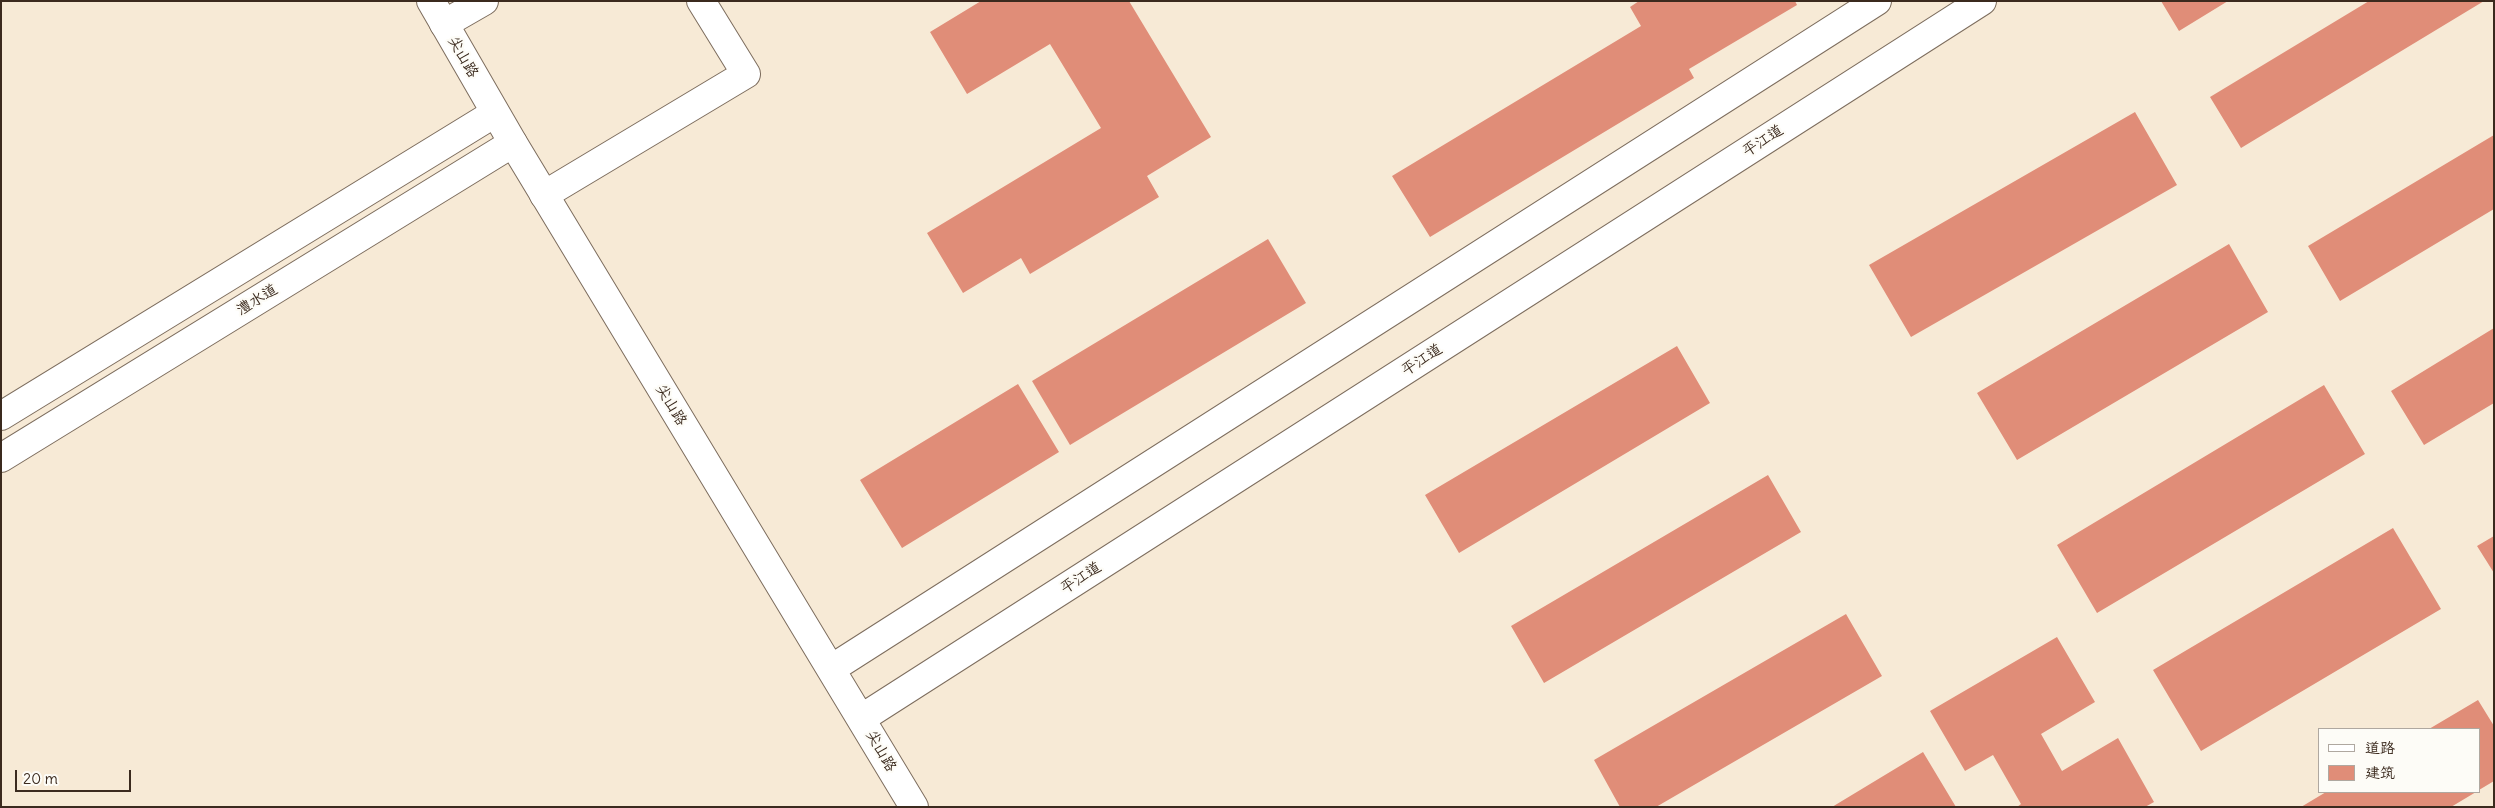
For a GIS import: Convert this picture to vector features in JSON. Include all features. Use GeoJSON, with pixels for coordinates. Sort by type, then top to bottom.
{"type":"FeatureCollection","features":[{"type":"Feature","properties":{"kind":"main road"},"geometry":{"type":"LineString","coordinates":[[438,13],[484,1]]}},
{"type":"Feature","properties":{"kind":"main road"},"geometry":{"type":"LineString","coordinates":[[544,195],[746,74],[701,1]]}},
{"type":"Feature","properties":{"kind":"main road"},"geometry":{"type":"LineString","coordinates":[[831,669],[1877,1]]}},
{"type":"Feature","properties":{"kind":"main road","name":"平江道"},"geometry":{"type":"LineString","coordinates":[[862,718],[1982,1]]}},
{"type":"Feature","properties":{"kind":"main road","name":"尖山路"},"geometry":{"type":"LineString","coordinates":[[438,13],[544,195],[862,718],[914,807]]}},
{"type":"Feature","properties":{"kind":"main road"},"geometry":{"type":"LineString","coordinates":[[1,416],[495,113]]}},
{"type":"Feature","properties":{"kind":"main road","name":"澧水道"},"geometry":{"type":"LineString","coordinates":[[1,458],[513,143]]}},
{"type":"Feature","properties":{"kind":"building"},"geometry":{"type":"Polygon","coordinates":[[[981,1],[1129,1],[1211,137],[1147,176],[1159,197],[1030,274],[1021,258],[963,293],[927,233],[1101,128],[1050,44],[967,94],[930,32],[981,1]]]}},
{"type":"Feature","properties":{"kind":"building"},"geometry":{"type":"Polygon","coordinates":[[[1639,1],[1795,1],[1797,5],[1689,69],[1694,78],[1430,237],[1392,176],[1641,26],[1630,7],[1639,1]]]}},
{"type":"Feature","properties":{"kind":"building"},"geometry":{"type":"Polygon","coordinates":[[[2161,1],[2228,1],[2179,31],[2161,1]]]}},
{"type":"Feature","properties":{"kind":"building"},"geometry":{"type":"Polygon","coordinates":[[[2369,1],[2484,1],[2241,148],[2210,97],[2369,1]]]}},
{"type":"Feature","properties":{"kind":"building"},"geometry":{"type":"Polygon","coordinates":[[[2135,112],[2177,185],[1911,337],[1869,265],[2135,112]]]}},
{"type":"Feature","properties":{"kind":"building"},"geometry":{"type":"Polygon","coordinates":[[[2494,135],[2494,209],[2340,301],[2308,246],[2494,135]]]}},
{"type":"Feature","properties":{"kind":"building"},"geometry":{"type":"Polygon","coordinates":[[[1268,239],[1306,303],[1070,445],[1032,381],[1268,239]]]}},
{"type":"Feature","properties":{"kind":"building"},"geometry":{"type":"Polygon","coordinates":[[[2229,244],[2268,312],[2017,460],[1977,393],[2229,244]]]}},
{"type":"Feature","properties":{"kind":"building"},"geometry":{"type":"Polygon","coordinates":[[[2494,328],[2494,403],[2424,445],[2391,391],[2494,328]]]}},
{"type":"Feature","properties":{"kind":"building"},"geometry":{"type":"Polygon","coordinates":[[[1677,346],[1710,403],[1459,553],[1425,495],[1677,346]]]}},
{"type":"Feature","properties":{"kind":"building"},"geometry":{"type":"Polygon","coordinates":[[[1018,384],[1059,452],[902,548],[860,480],[1018,384]]]}},
{"type":"Feature","properties":{"kind":"building"},"geometry":{"type":"Polygon","coordinates":[[[2324,385],[2365,454],[2097,613],[2057,545],[2324,385]]]}},
{"type":"Feature","properties":{"kind":"building"},"geometry":{"type":"Polygon","coordinates":[[[1768,475],[1801,532],[1544,683],[1511,626],[1768,475]]]}},
{"type":"Feature","properties":{"kind":"building"},"geometry":{"type":"Polygon","coordinates":[[[2393,528],[2441,609],[2201,751],[2153,670],[2393,528]]]}},
{"type":"Feature","properties":{"kind":"building"},"geometry":{"type":"Polygon","coordinates":[[[2494,536],[2494,573],[2477,546],[2494,536]]]}},
{"type":"Feature","properties":{"kind":"building"},"geometry":{"type":"Polygon","coordinates":[[[1846,614],[1882,676],[1656,807],[1620,807],[1594,760],[1846,614]]]}},
{"type":"Feature","properties":{"kind":"building"},"geometry":{"type":"Polygon","coordinates":[[[2057,637],[2095,702],[2041,734],[2062,771],[2118,738],[2154,802],[2145,807],[2017,807],[2021,804],[1993,755],[1965,771],[1930,711],[2057,637]]]}},
{"type":"Feature","properties":{"kind":"building"},"geometry":{"type":"Polygon","coordinates":[[[2478,700],[2494,726],[2494,781],[2480,789],[2480,728],[2431,728],[2478,700]]]}},
{"type":"Feature","properties":{"kind":"building"},"geometry":{"type":"Polygon","coordinates":[[[1923,752],[1956,807],[1832,807],[1923,752]]]}},
{"type":"Feature","properties":{"kind":"building"},"geometry":{"type":"Polygon","coordinates":[[[2324,793],[2474,793],[2451,807],[2301,807],[2324,793]]]}}]}
